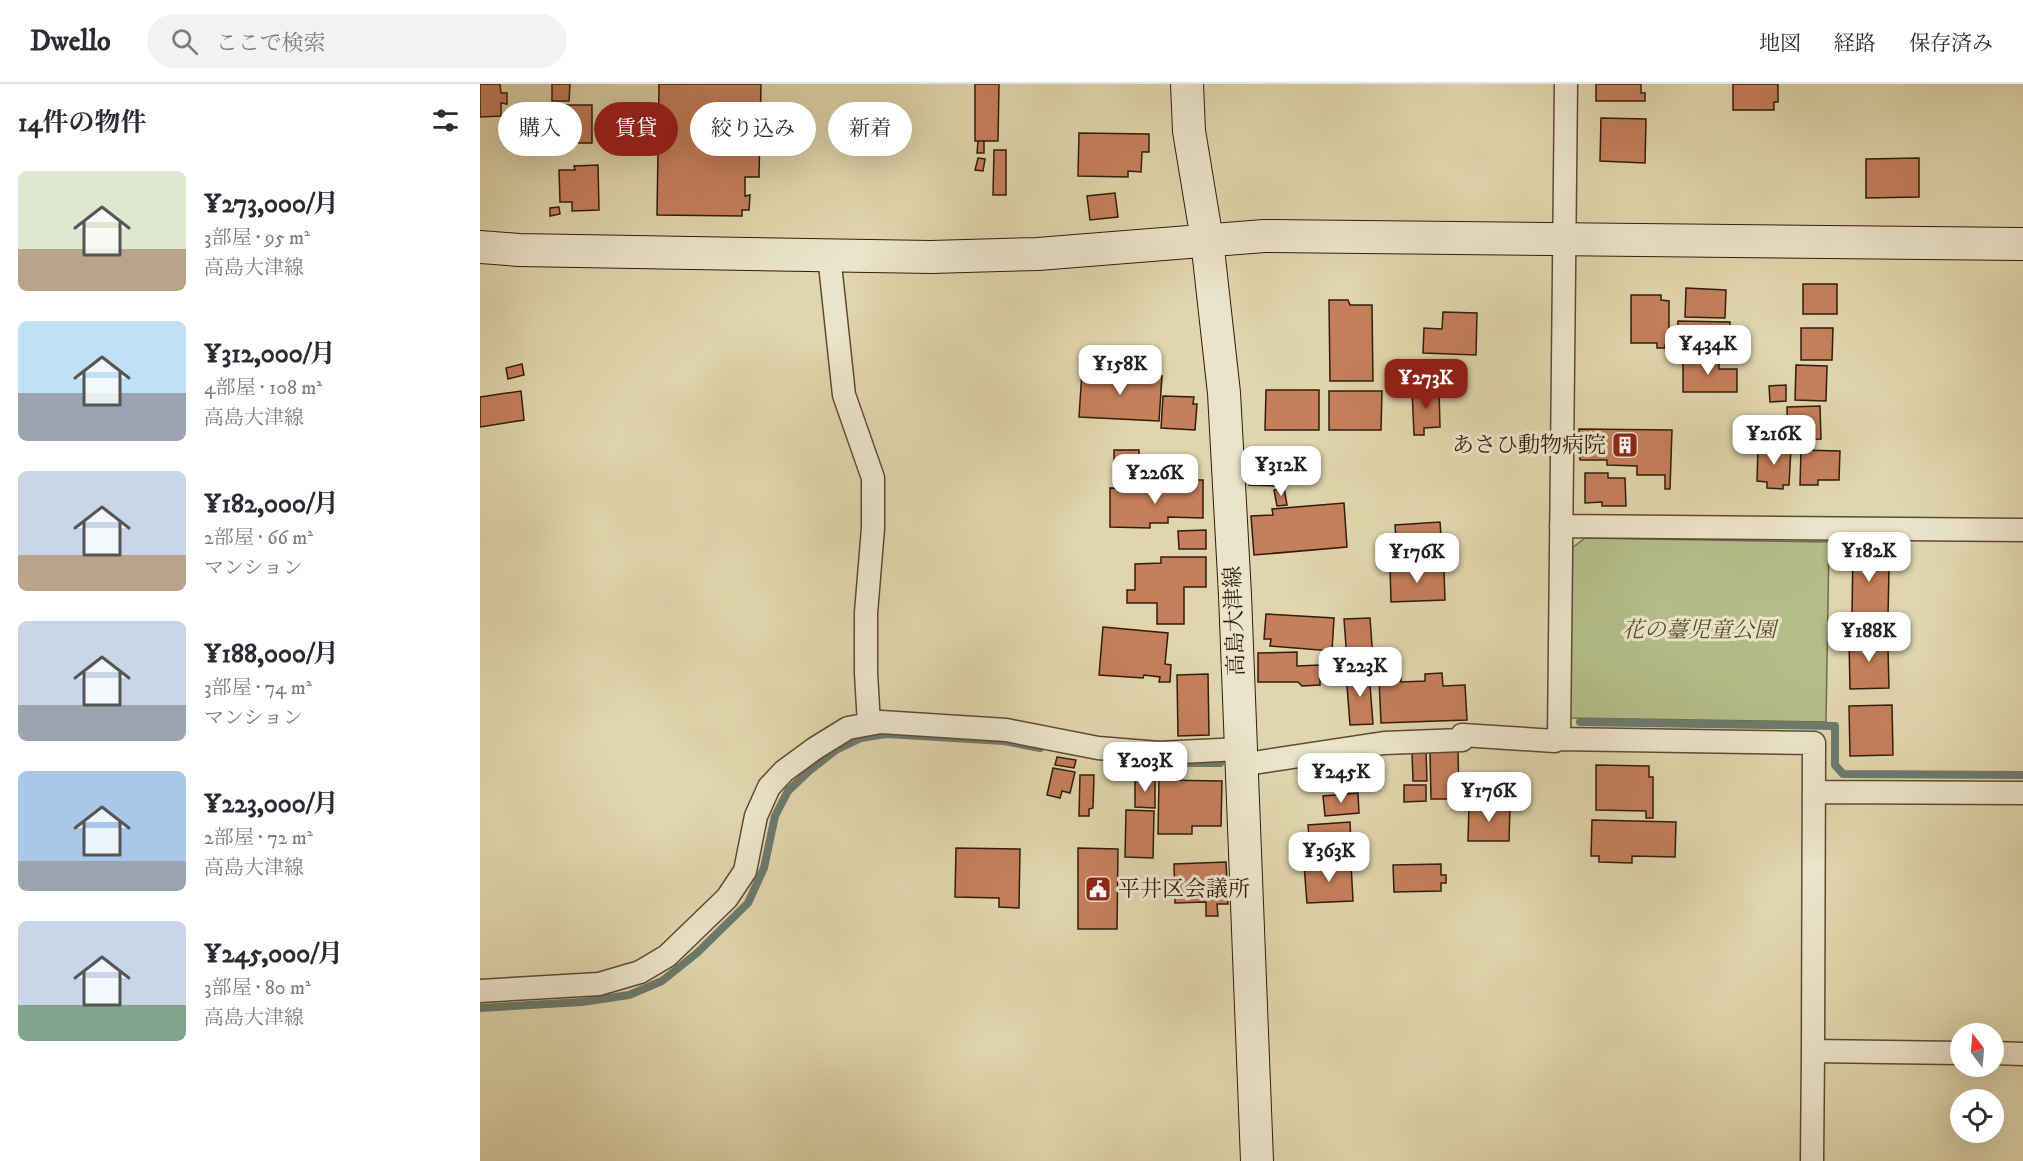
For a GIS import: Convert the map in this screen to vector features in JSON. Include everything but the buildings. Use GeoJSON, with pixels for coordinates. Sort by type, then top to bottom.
{"type":"FeatureCollection","features":[{"type":"Feature","properties":{"kind":"street","name":"高島大津線"},"geometry":{"type":"LineString","coordinates":[[1187,84],[1189,131],[1207,240],[1224,393],[1235,595],[1257,1161]]}},
{"type":"Feature","properties":{"kind":"street"},"geometry":{"type":"LineString","coordinates":[[1558,739],[1566,84]]}},
{"type":"Feature","properties":{"kind":"street"},"geometry":{"type":"LineString","coordinates":[[480,248],[931,257],[1038,254],[1264,236],[2023,244]]}},
{"type":"Feature","properties":{"kind":"street"},"geometry":{"type":"LineString","coordinates":[[829,255],[844,395],[873,478],[873,528],[866,613],[869,724]]}},
{"type":"Feature","properties":{"kind":"street"},"geometry":{"type":"LineString","coordinates":[[1561,526],[2023,530]]}},
{"type":"Feature","properties":{"kind":"street"},"geometry":{"type":"LineString","coordinates":[[480,991],[599,984],[640,972],[667,956],[727,898],[745,871],[756,816],[769,787],[784,771],[814,749],[848,728],[869,724],[881,722],[1006,730],[1098,748],[1240,757],[1384,743],[1462,740],[1462,735],[1556,741],[1558,739],[1814,743],[1816,792],[1812,1161]]}},
{"type":"Feature","properties":{"kind":"street"},"geometry":{"type":"LineString","coordinates":[[1816,792],[2023,793]]}},
{"type":"Feature","properties":{"kind":"street"},"geometry":{"type":"LineString","coordinates":[[1813,1051],[1950,1053]]}},
{"type":"Feature","properties":{"kind":"street"},"geometry":{"type":"LineString","coordinates":[[2004,1053],[2023,1054]]}},
{"type":"Feature","properties":{"kind":"green space","name":"花の薹児童公園"},"geometry":{"type":"Polygon","coordinates":[[[1585,538],[1829,542],[1826,722],[1569,718],[1572,548],[1585,538]]]}},
{"type":"Feature","properties":{"kind":"waterway"},"geometry":{"type":"LineString","coordinates":[[1580,722],[1835,726],[1835,765],[1843,774],[2023,775]]}},
{"type":"Feature","properties":{"kind":"waterway"},"geometry":{"type":"LineString","coordinates":[[480,1008],[582,1002],[629,995],[662,981],[697,953],[748,903],[764,868],[775,816],[788,791],[836,750],[861,738],[886,734],[1004,741],[1040,748]]}},
{"type":"Feature","properties":{"kind":"waterway"},"geometry":{"type":"LineString","coordinates":[[1166,763],[1220,763]]}},
{"type":"Feature","properties":{"kind":"place","name":"あさひ動物病院"},"geometry":{"type":"Point","coordinates":[1625,445]}},
{"type":"Feature","properties":{"kind":"place","name":"平井区会議所"},"geometry":{"type":"Point","coordinates":[1098,889]}}]}
